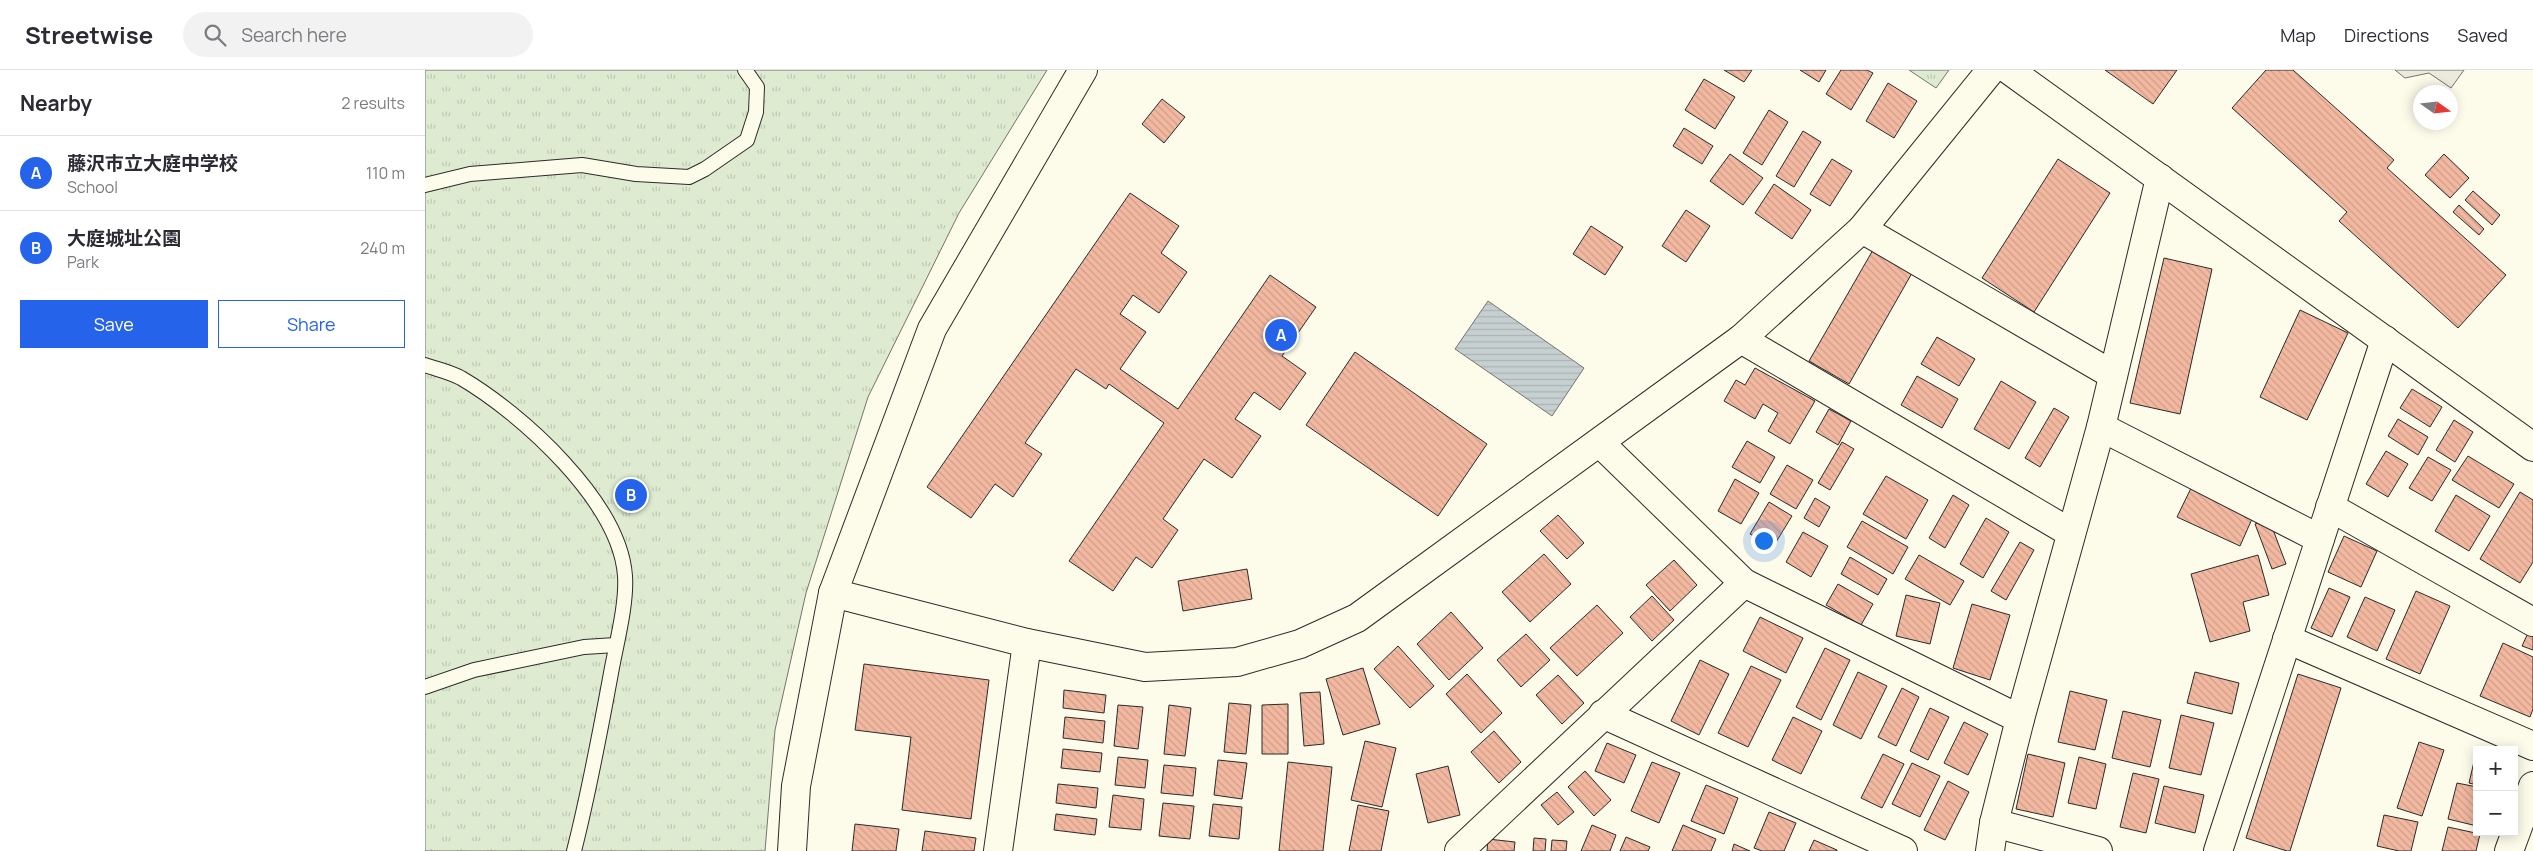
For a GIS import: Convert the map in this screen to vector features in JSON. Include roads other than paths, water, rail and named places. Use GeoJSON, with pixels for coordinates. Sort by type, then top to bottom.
{"type":"FeatureCollection","features":[{"type":"Feature","properties":{"kind":"street"},"geometry":{"type":"LineString","coordinates":[[792,851],[796,786],[833,593],[932,329],[1083,70]]}},
{"type":"Feature","properties":{"kind":"street"},"geometry":{"type":"LineString","coordinates":[[833,593],[1027,642],[1145,667],[1237,662],[1300,644],[1357,618],[1741,339],[1862,229],[1991,70]]}},
{"type":"Feature","properties":{"kind":"street"},"geometry":{"type":"LineString","coordinates":[[2009,70],[2533,447]]}},
{"type":"Feature","properties":{"kind":"street"},"geometry":{"type":"LineString","coordinates":[[1990,851],[1994,823],[2019,718],[2101,427],[2160,178]]}},
{"type":"Feature","properties":{"kind":"street"},"geometry":{"type":"LineString","coordinates":[[1862,229],[2113,375]]}},
{"type":"Feature","properties":{"kind":"street"},"geometry":{"type":"LineString","coordinates":[[1741,339],[2071,534]]}},
{"type":"Feature","properties":{"kind":"street"},"geometry":{"type":"LineString","coordinates":[[2218,851],[2385,340]]}},
{"type":"Feature","properties":{"kind":"street"},"geometry":{"type":"LineString","coordinates":[[2101,427],[2320,539]]}},
{"type":"Feature","properties":{"kind":"street"},"geometry":{"type":"LineString","coordinates":[[1600,443],[1744,583],[2019,718]]}},
{"type":"Feature","properties":{"kind":"street"},"geometry":{"type":"LineString","coordinates":[[2330,507],[2533,622]]}},
{"type":"Feature","properties":{"kind":"street"},"geometry":{"type":"LineString","coordinates":[[1459,851],[1744,583]]}},
{"type":"Feature","properties":{"kind":"street"},"geometry":{"type":"LineString","coordinates":[[2287,639],[2533,746]]}},
{"type":"Feature","properties":{"kind":"street"},"geometry":{"type":"LineString","coordinates":[[998,851],[1027,642]]}},
{"type":"Feature","properties":{"kind":"street"},"geometry":{"type":"LineString","coordinates":[[1603,714],[1903,851]]}},
{"type":"Feature","properties":{"kind":"street"},"geometry":{"type":"LineString","coordinates":[[2520,836],[2533,786]]}},
{"type":"Feature","properties":{"kind":"street"},"geometry":{"type":"LineString","coordinates":[[1994,823],[2098,851]]}},
{"type":"Feature","properties":{"kind":"lane"},"geometry":{"type":"LineString","coordinates":[[425,185],[470,174],[582,165],[636,174],[689,177],[705,169],[747,140],[756,112],[757,87],[745,70]]}},
{"type":"Feature","properties":{"kind":"lane"},"geometry":{"type":"LineString","coordinates":[[425,365],[459,377],[496,401],[551,449],[587,491],[604,516],[621,550],[625,577],[616,646],[591,784],[574,851]]}},
{"type":"Feature","properties":{"kind":"lane"},"geometry":{"type":"LineString","coordinates":[[425,687],[474,670],[583,647],[616,646]]}},
{"type":"Feature","properties":{"kind":"place","name":"藤沢市立大庭中学校"},"geometry":{"type":"Point","coordinates":[1281,335]}},
{"type":"Feature","properties":{"kind":"place","name":"大庭城址公園"},"geometry":{"type":"Point","coordinates":[631,495]}}]}
